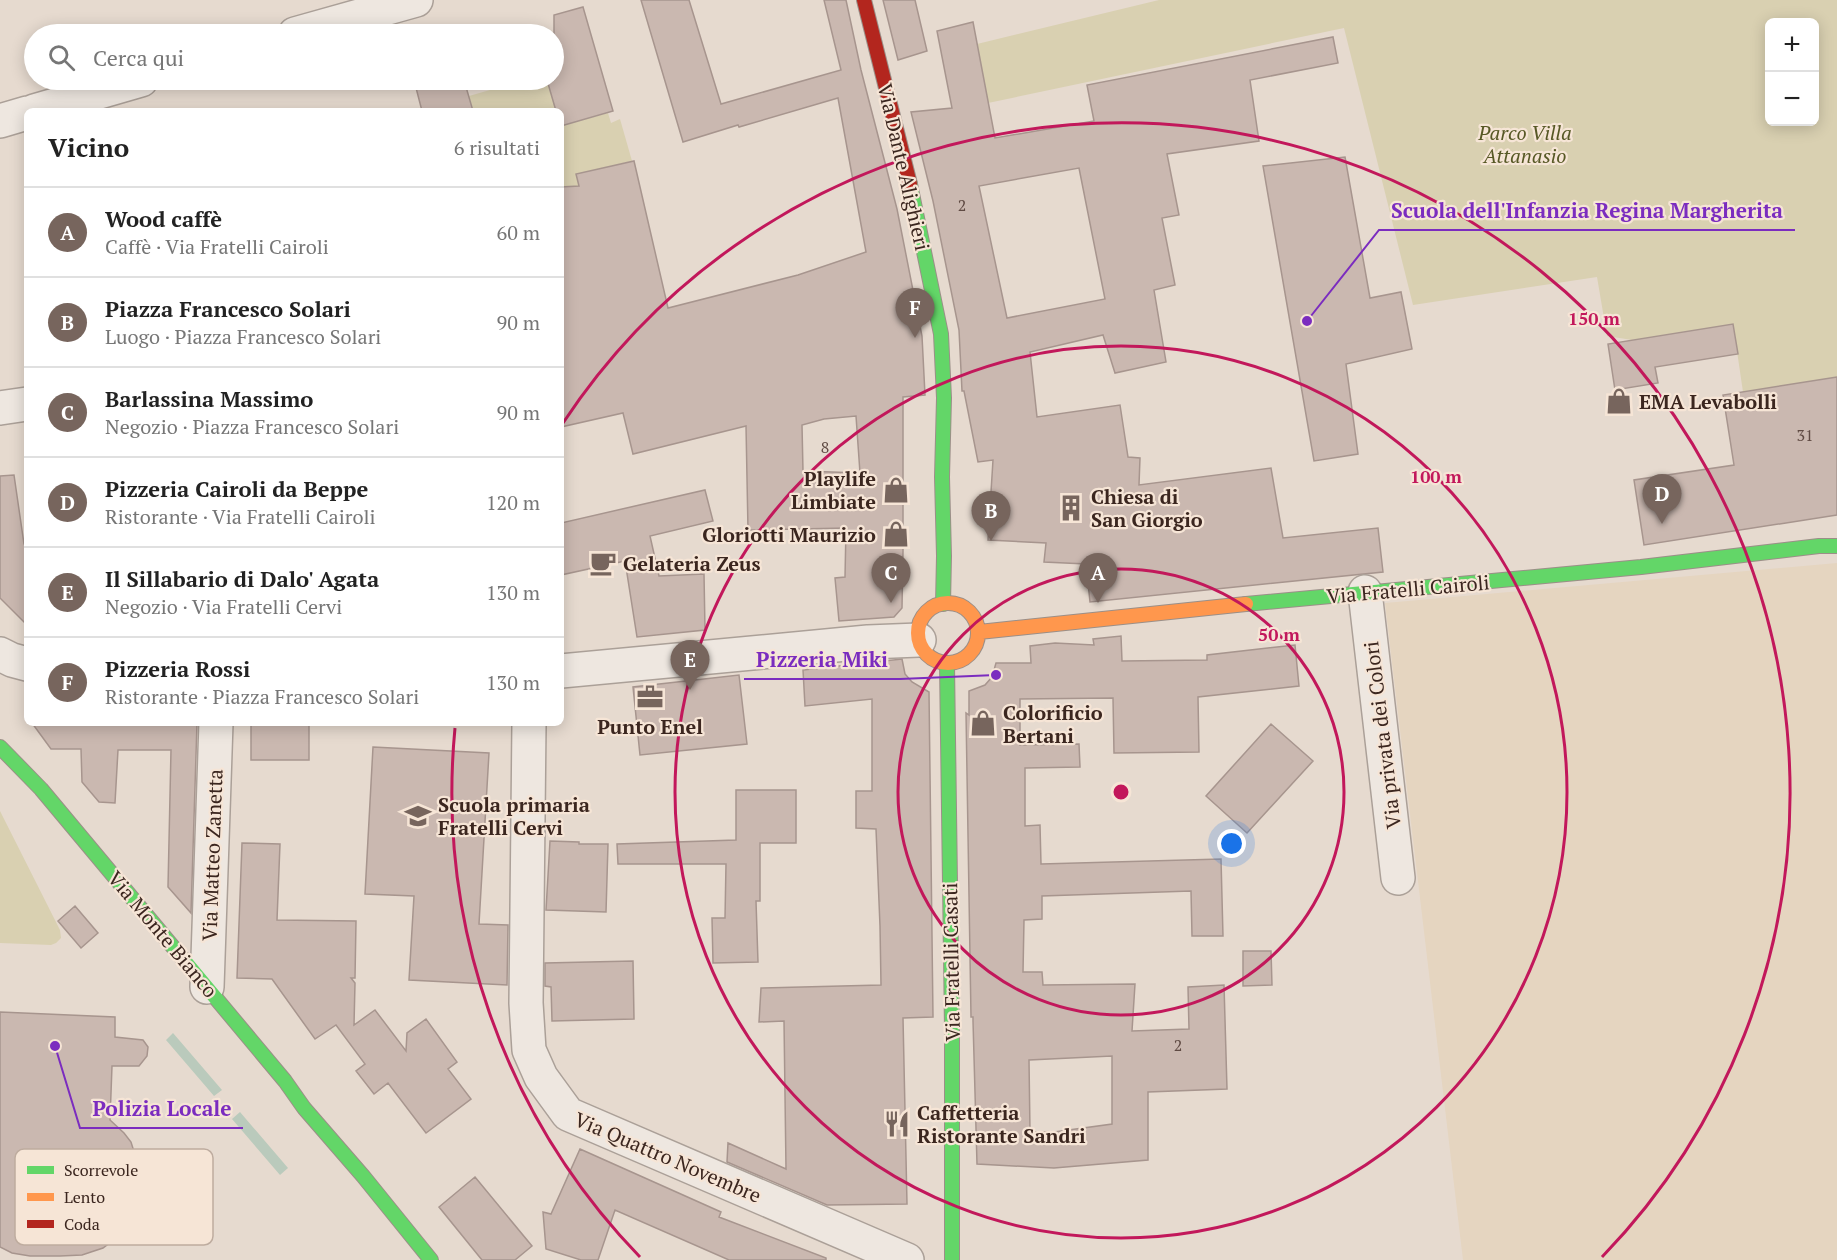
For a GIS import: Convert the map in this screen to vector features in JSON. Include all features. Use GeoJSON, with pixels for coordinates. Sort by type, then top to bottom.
{"type":"FeatureCollection","features":[{"type":"Feature","properties":{"kind":"street"},"geometry":{"type":"LineString","coordinates":[[331,24],[416,0]]}},
{"type":"Feature","properties":{"kind":"street","name":"Via Dante Alighieri"},"geometry":{"type":"LineString","coordinates":[[864,0],[915,205],[941,334],[944,398],[943,603]]}},
{"type":"Feature","properties":{"kind":"street"},"geometry":{"type":"LineString","coordinates":[[49,108],[136,91]]}},
{"type":"Feature","properties":{"kind":"street"},"geometry":{"type":"LineString","coordinates":[[0,121],[24,114]]}},
{"type":"Feature","properties":{"kind":"street"},"geometry":{"type":"LineString","coordinates":[[0,408],[24,404]]}},
{"type":"Feature","properties":{"kind":"street","name":"Via Fratelli Cairoli"},"geometry":{"type":"LineString","coordinates":[[979,632],[1837,546]]}},
{"type":"Feature","properties":{"kind":"street","name":"Via privata dei Colori"},"geometry":{"type":"LineString","coordinates":[[1365,592],[1398,878]]}},
{"type":"Feature","properties":{"kind":"street"},"geometry":{"type":"LineString","coordinates":[[943,603],[957,604],[966,609],[977,623],[979,632],[973,651],[966,658],[947,664],[928,656],[919,640],[920,622],[931,608],[943,603]]}},
{"type":"Feature","properties":{"kind":"street"},"geometry":{"type":"LineString","coordinates":[[564,671],[868,642],[919,640]]}},
{"type":"Feature","properties":{"kind":"street"},"geometry":{"type":"LineString","coordinates":[[0,654],[24,663]]}},
{"type":"Feature","properties":{"kind":"street","name":"Via Fratelli Casati"},"geometry":{"type":"LineString","coordinates":[[947,664],[952,1029],[952,1260]]}},
{"type":"Feature","properties":{"kind":"street","name":"Via Matteo Zanetta"},"geometry":{"type":"LineString","coordinates":[[207,987],[216,726]]}},
{"type":"Feature","properties":{"kind":"street","name":"Via Quattro Novembre"},"geometry":{"type":"LineString","coordinates":[[529,726],[526,1003],[529,1050],[541,1077],[568,1114],[907,1260]]}},
{"type":"Feature","properties":{"kind":"street","name":"Via Monte Bianco"},"geometry":{"type":"LineString","coordinates":[[3,741],[285,1081],[293,1096],[346,1155],[431,1260]]}},
{"type":"Feature","properties":{"kind":"street","name":"Via Monte Bianco"},"geometry":{"type":"LineString","coordinates":[[285,1081],[308,1093]]}},
{"type":"Feature","properties":{"kind":"shaded area"},"geometry":{"type":"Polygon","coordinates":[[[1837,563],[1837,1260],[1463,1260],[1385,603],[1837,563]]]}},
{"type":"Feature","properties":{"kind":"shaded area"},"geometry":{"type":"Polygon","coordinates":[[[173,1033],[222,1090],[214,1096],[166,1040],[173,1033]]]}},
{"type":"Feature","properties":{"kind":"shaded area"},"geometry":{"type":"Polygon","coordinates":[[[240,1112],[288,1168],[280,1175],[232,1119],[240,1112]]]}},
{"type":"Feature","properties":{"kind":"green space","name":"Parco Villa Attanasio"},"geometry":{"type":"Polygon","coordinates":[[[1159,0],[1837,0],[1837,377],[1743,392],[1733,324],[1632,340],[1607,336],[1597,277],[1413,305],[1344,28],[988,103],[977,44],[1159,0]]]}},
{"type":"Feature","properties":{"kind":"green space"},"geometry":{"type":"Polygon","coordinates":[[[490,90],[550,90],[555,108],[472,108],[469,96],[490,90]]]}},
{"type":"Feature","properties":{"kind":"green space"},"geometry":{"type":"Polygon","coordinates":[[[608,113],[611,123],[620,119],[632,161],[576,174],[615,341],[564,278],[564,125],[608,113]]]}},
{"type":"Feature","properties":{"kind":"green space"},"geometry":{"type":"Polygon","coordinates":[[[0,811],[60,930],[61,938],[56,943],[51,945],[0,943],[0,811]]]}},
{"type":"Feature","properties":{"kind":"building"},"geometry":{"type":"Polygon","coordinates":[[[641,0],[689,0],[721,104],[841,70],[824,0],[846,0],[861,70],[897,209],[922,336],[925,395],[903,397],[902,608],[894,617],[839,621],[835,578],[845,577],[846,528],[748,530],[746,426],[633,454],[623,413],[564,426],[564,187],[579,186],[576,174],[634,161],[668,308],[798,275],[866,252],[838,98],[739,127],[738,125],[683,142],[641,0]],[[856,416],[824,419],[802,425],[803,471],[860,473],[856,416]]]}},
{"type":"Feature","properties":{"kind":"building"},"geometry":{"type":"Polygon","coordinates":[[[883,0],[915,0],[927,51],[898,60],[883,0]]]}},
{"type":"Feature","properties":{"kind":"building"},"geometry":{"type":"Polygon","coordinates":[[[583,7],[613,111],[564,125],[564,108],[555,108],[550,90],[564,90],[564,24],[554,24],[554,15],[583,7]]]}},
{"type":"Feature","properties":{"kind":"building"},"geometry":{"type":"Polygon","coordinates":[[[973,22],[995,138],[1094,121],[1087,85],[1333,37],[1338,63],[1250,80],[1259,141],[1167,154],[1179,215],[1162,218],[1175,285],[1154,290],[1166,362],[1115,373],[1103,335],[1030,352],[1037,417],[1120,405],[1128,457],[1140,458],[1139,485],[1271,468],[1283,538],[1378,528],[1383,572],[1090,602],[1086,564],[1044,562],[1046,543],[988,540],[993,460],[978,462],[964,391],[962,391],[959,330],[933,201],[911,112],[952,108],[937,31],[973,22]],[[1079,168],[979,186],[1007,318],[1105,299],[1079,168]]]}},
{"type":"Feature","properties":{"kind":"building"},"geometry":{"type":"Polygon","coordinates":[[[417,90],[467,90],[472,108],[421,108],[417,90]]]}},
{"type":"Feature","properties":{"kind":"building"},"geometry":{"type":"Polygon","coordinates":[[[1345,157],[1370,298],[1401,292],[1412,349],[1346,364],[1358,454],[1314,461],[1263,166],[1345,157]]]}},
{"type":"Feature","properties":{"kind":"building"},"geometry":{"type":"Polygon","coordinates":[[[1733,324],[1738,354],[1655,367],[1658,383],[1615,390],[1608,344],[1733,324]]]}},
{"type":"Feature","properties":{"kind":"building"},"geometry":{"type":"Polygon","coordinates":[[[1837,377],[1837,515],[1644,545],[1634,480],[1734,465],[1723,395],[1837,377]]]}},
{"type":"Feature","properties":{"kind":"building"},"geometry":{"type":"Polygon","coordinates":[[[14,475],[24,544],[24,622],[0,598],[0,476],[14,475]]]}},
{"type":"Feature","properties":{"kind":"building"},"geometry":{"type":"Polygon","coordinates":[[[705,490],[713,521],[650,536],[659,576],[704,574],[705,630],[637,637],[625,561],[564,574],[564,522],[705,490]]]}},
{"type":"Feature","properties":{"kind":"building"},"geometry":{"type":"Polygon","coordinates":[[[1121,636],[1122,661],[1207,660],[1207,655],[1295,645],[1299,686],[1198,697],[1199,752],[1114,753],[1113,698],[1020,699],[1020,745],[1079,744],[1080,767],[1025,768],[1025,826],[1040,825],[1041,864],[1221,859],[1223,936],[1192,936],[1191,891],[1042,896],[1042,919],[1024,920],[1023,972],[1042,972],[1043,985],[1135,984],[1132,1031],[1189,1029],[1188,987],[1224,985],[1227,1089],[1148,1092],[1148,1160],[1054,1168],[977,1164],[973,1017],[971,1017],[966,713],[969,715],[969,691],[985,685],[992,677],[996,663],[1031,663],[1030,646],[1055,643],[1094,645],[1093,639],[1121,636]],[[1112,1056],[1029,1060],[1030,1132],[1054,1132],[1112,1124],[1112,1056]]]}},
{"type":"Feature","properties":{"kind":"building"},"geometry":{"type":"Polygon","coordinates":[[[902,659],[905,674],[912,682],[929,692],[933,1017],[903,1018],[907,1204],[827,1205],[727,1162],[728,1143],[786,1169],[784,1021],[759,1022],[761,988],[881,985],[876,829],[856,828],[856,791],[872,791],[872,699],[805,706],[803,670],[902,659]]]}},
{"type":"Feature","properties":{"kind":"building"},"geometry":{"type":"Polygon","coordinates":[[[739,675],[747,744],[640,755],[633,687],[739,675]]]}},
{"type":"Feature","properties":{"kind":"building"},"geometry":{"type":"Polygon","coordinates":[[[1271,724],[1313,761],[1247,833],[1206,796],[1271,724]]]}},
{"type":"Feature","properties":{"kind":"building"},"geometry":{"type":"Polygon","coordinates":[[[34,726],[197,726],[191,913],[168,887],[171,750],[118,750],[115,803],[99,802],[82,782],[81,749],[51,749],[34,726]]]}},
{"type":"Feature","properties":{"kind":"building"},"geometry":{"type":"Polygon","coordinates":[[[251,726],[309,726],[309,760],[251,760],[251,726]]]}},
{"type":"Feature","properties":{"kind":"building"},"geometry":{"type":"Polygon","coordinates":[[[373,747],[489,753],[479,924],[508,925],[507,985],[409,980],[414,896],[365,894],[373,747]]]}},
{"type":"Feature","properties":{"kind":"building"},"geometry":{"type":"Polygon","coordinates":[[[736,790],[796,790],[796,843],[760,843],[760,901],[756,901],[758,962],[713,963],[712,918],[725,918],[726,864],[618,864],[617,844],[736,840],[736,790]]]}},
{"type":"Feature","properties":{"kind":"building"},"geometry":{"type":"Polygon","coordinates":[[[550,841],[608,844],[606,912],[546,910],[550,841]]]}},
{"type":"Feature","properties":{"kind":"building"},"geometry":{"type":"Polygon","coordinates":[[[242,843],[280,844],[277,920],[356,921],[355,978],[351,978],[355,983],[354,1025],[375,1010],[406,1051],[407,1033],[426,1019],[457,1062],[448,1069],[471,1099],[426,1133],[388,1083],[374,1094],[356,1071],[365,1064],[336,1025],[315,1039],[272,979],[237,978],[242,843]]]}},
{"type":"Feature","properties":{"kind":"building"},"geometry":{"type":"Polygon","coordinates":[[[75,906],[98,933],[81,948],[58,921],[75,906]]]}},
{"type":"Feature","properties":{"kind":"building"},"geometry":{"type":"Polygon","coordinates":[[[1243,951],[1271,951],[1272,985],[1243,986],[1243,951]]]}},
{"type":"Feature","properties":{"kind":"building"},"geometry":{"type":"Polygon","coordinates":[[[633,961],[634,1019],[552,1021],[551,987],[545,986],[545,963],[633,961]]]}},
{"type":"Feature","properties":{"kind":"building"},"geometry":{"type":"Polygon","coordinates":[[[0,1012],[115,1017],[115,1037],[143,1040],[148,1047],[147,1056],[139,1066],[112,1066],[110,1120],[124,1133],[133,1149],[15,1149],[15,1245],[107,1245],[82,1255],[60,1256],[30,1256],[12,1253],[0,1247],[0,1012]]]}},
{"type":"Feature","properties":{"kind":"building"},"geometry":{"type":"Polygon","coordinates":[[[580,1149],[721,1212],[719,1217],[826,1258],[826,1260],[729,1260],[615,1210],[598,1260],[581,1260],[546,1249],[543,1212],[551,1214],[580,1149]]]}},
{"type":"Feature","properties":{"kind":"building"},"geometry":{"type":"Polygon","coordinates":[[[475,1177],[532,1246],[515,1260],[482,1260],[439,1207],[475,1177]]]}},
{"type":"Feature","properties":{"kind":"traffic: fast"},"geometry":{"type":"LineString","coordinates":[[910,184],[941,334],[944,398],[943,604]]}},
{"type":"Feature","properties":{"kind":"traffic: fast"},"geometry":{"type":"LineString","coordinates":[[1246,604],[1837,546]]}},
{"type":"Feature","properties":{"kind":"traffic: fast"},"geometry":{"type":"LineString","coordinates":[[947,664],[952,1029],[952,1260]]}},
{"type":"Feature","properties":{"kind":"traffic: fast"},"geometry":{"type":"LineString","coordinates":[[0,747],[41,789],[431,1260]]}},
{"type":"Feature","properties":{"kind":"traffic: slow"},"geometry":{"type":"LineString","coordinates":[[948,603],[965,608],[973,616],[978,633],[973,650],[965,658],[948,663],[931,658],[923,650],[918,633],[923,616],[931,608],[948,603]]}},
{"type":"Feature","properties":{"kind":"traffic: slow"},"geometry":{"type":"LineString","coordinates":[[979,632],[1246,604]]}},
{"type":"Feature","properties":{"kind":"traffic: jam"},"geometry":{"type":"LineString","coordinates":[[864,0],[910,184]]}},
{"type":"Feature","properties":{"kind":"place","name":"Scuola dell'Infanzia Regina Margherita"},"geometry":{"type":"Point","coordinates":[1307,321]}},
{"type":"Feature","properties":{"kind":"place","name":"Pizzeria Rossi"},"geometry":{"type":"Point","coordinates":[915,338]}},
{"type":"Feature","properties":{"kind":"place","name":"EMA Levabolli"},"geometry":{"type":"Point","coordinates":[1619,401]}},
{"type":"Feature","properties":{"kind":"place","name":"Playlife Limbiate"},"geometry":{"type":"Point","coordinates":[896,490]}},
{"type":"Feature","properties":{"kind":"place","name":"Chiesa di San Giorgio"},"geometry":{"type":"Point","coordinates":[1071,508]}},
{"type":"Feature","properties":{"kind":"place","name":"Pizzeria Cairoli da Beppe"},"geometry":{"type":"Point","coordinates":[1662,524]}},
{"type":"Feature","properties":{"kind":"place","name":"Gloriotti Maurizio"},"geometry":{"type":"Point","coordinates":[896,534]}},
{"type":"Feature","properties":{"kind":"place","name":"Piazza Francesco Solari"},"geometry":{"type":"Point","coordinates":[991,541]}},
{"type":"Feature","properties":{"kind":"place","name":"Gelateria Zeus"},"geometry":{"type":"Point","coordinates":[603,563]}},
{"type":"Feature","properties":{"kind":"place","name":"Barlassina Massimo"},"geometry":{"type":"Point","coordinates":[891,603]}},
{"type":"Feature","properties":{"kind":"place","name":"Wood caffè"},"geometry":{"type":"Point","coordinates":[1098,603]}},
{"type":"Feature","properties":{"kind":"place","name":"Pizzeria Miki"},"geometry":{"type":"Point","coordinates":[996,675]}},
{"type":"Feature","properties":{"kind":"place","name":"Il Sillabario di Dalo' Agata"},"geometry":{"type":"Point","coordinates":[690,690]}},
{"type":"Feature","properties":{"kind":"place","name":"Punto Enel"},"geometry":{"type":"Point","coordinates":[650,697]}},
{"type":"Feature","properties":{"kind":"place","name":"Colorificio Bertani"},"geometry":{"type":"Point","coordinates":[983,723]}},
{"type":"Feature","properties":{"kind":"place","name":"Scuola primaria Fratelli Cervi"},"geometry":{"type":"Point","coordinates":[418,816]}},
{"type":"Feature","properties":{"kind":"place","name":"Polizia Locale"},"geometry":{"type":"Point","coordinates":[55,1046]}},
{"type":"Feature","properties":{"kind":"place","name":"Caffetteria Ristorante Sandri"},"geometry":{"type":"Point","coordinates":[897,1124]}}]}
